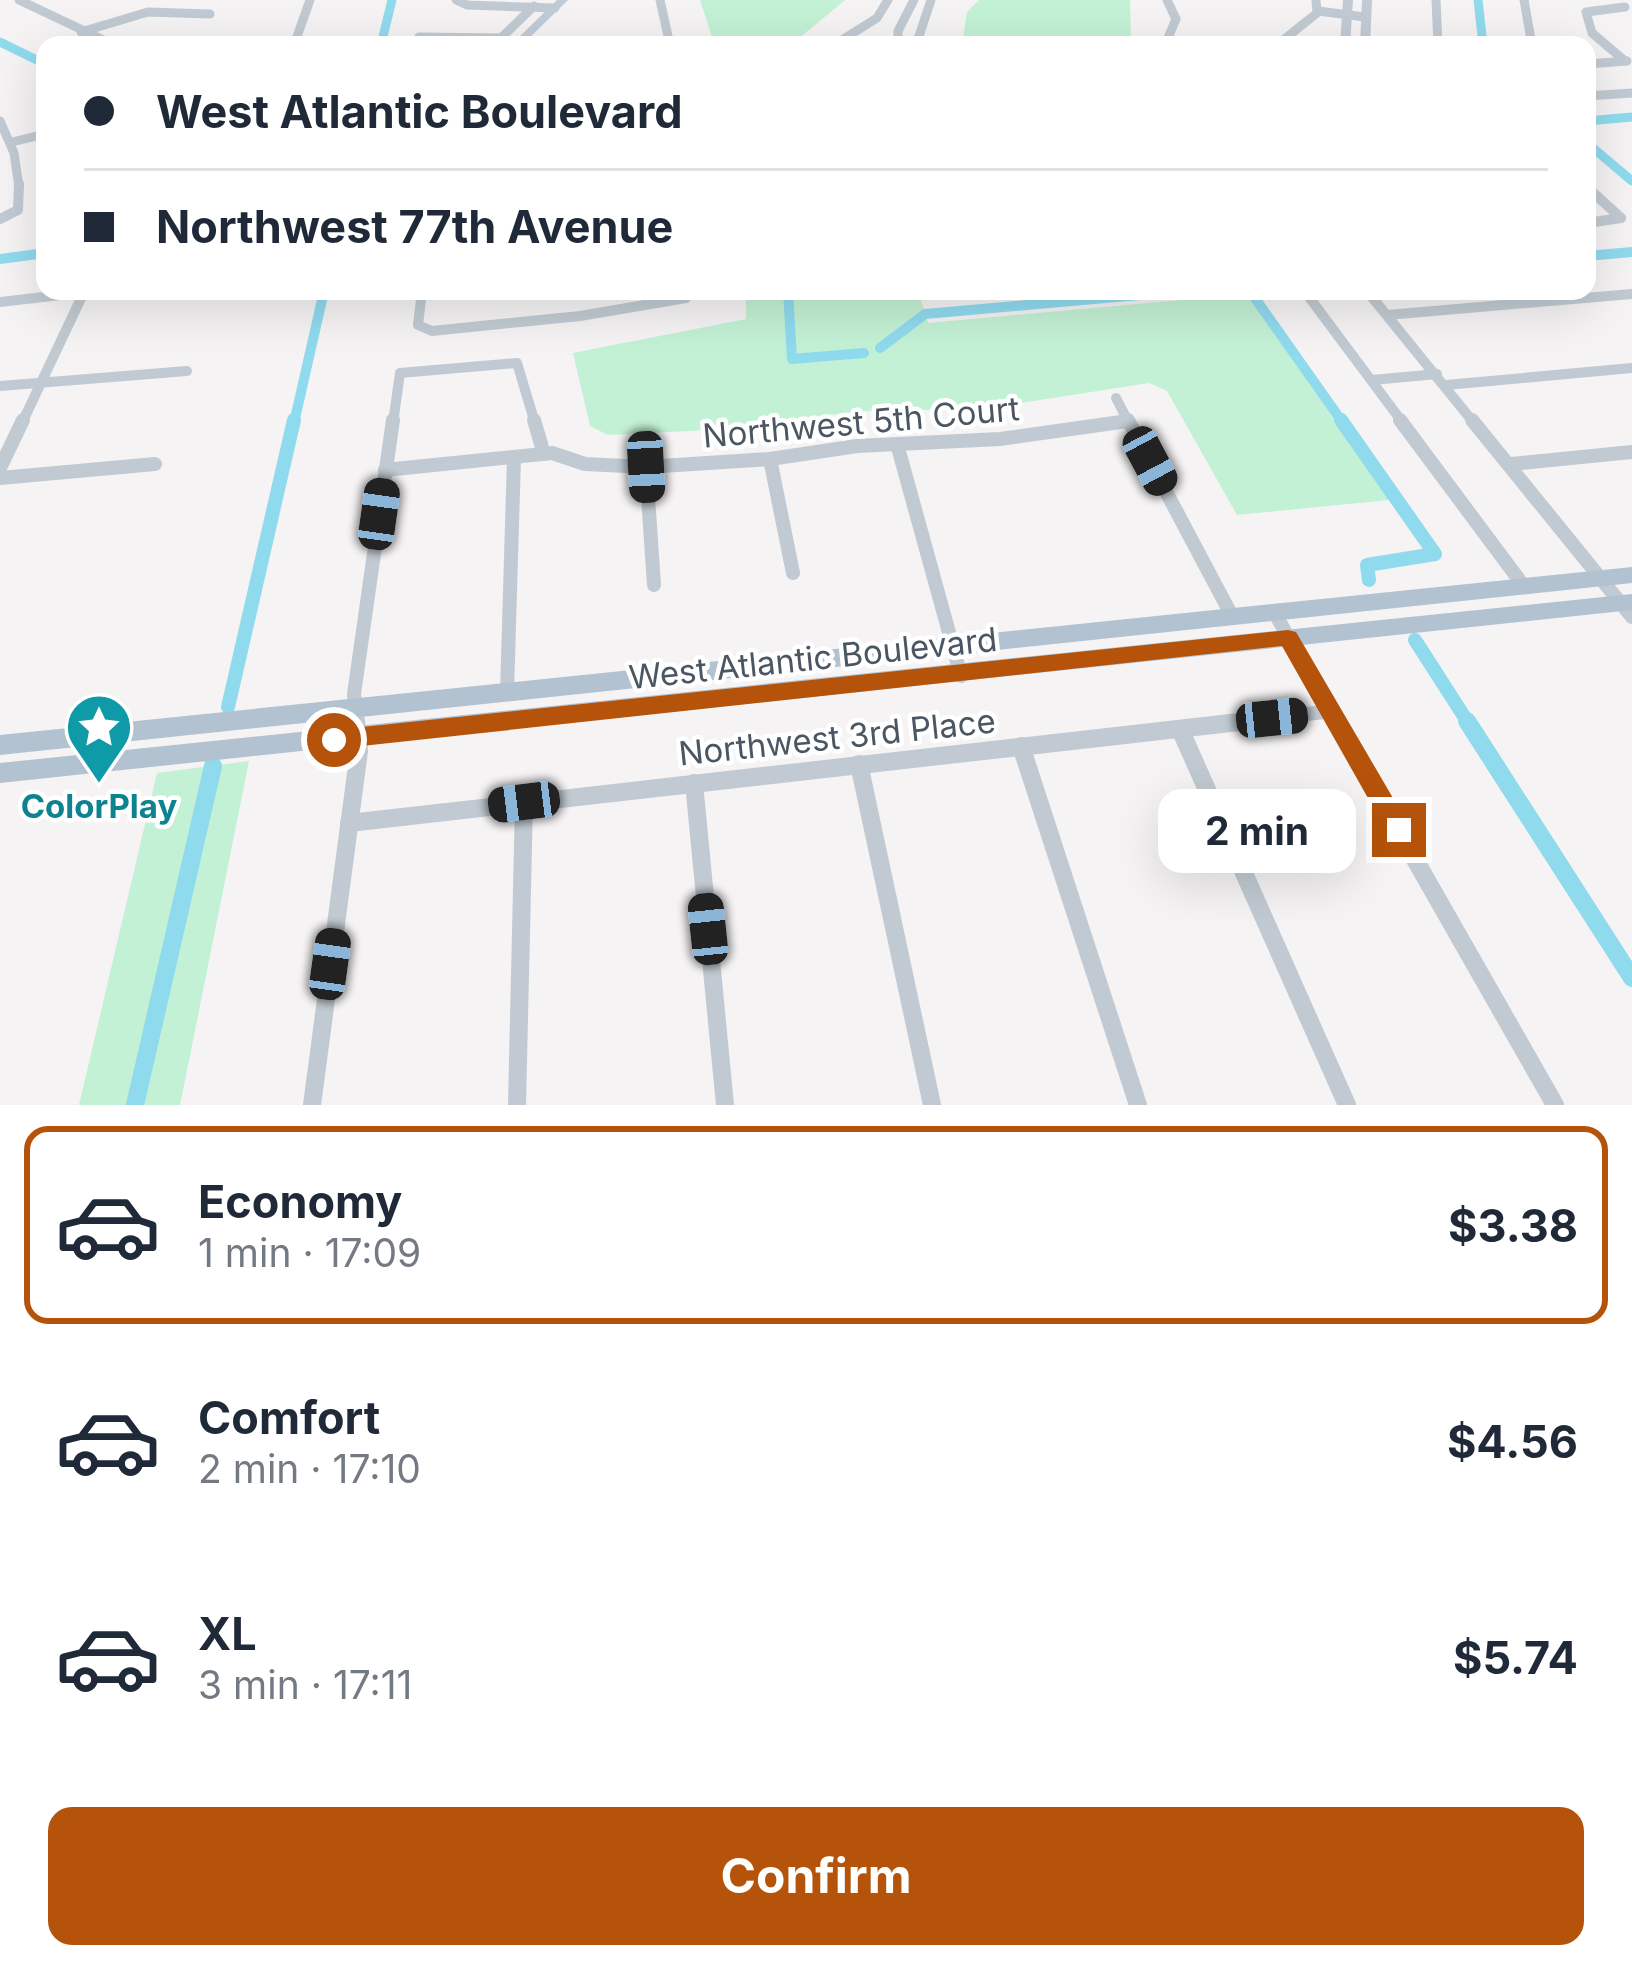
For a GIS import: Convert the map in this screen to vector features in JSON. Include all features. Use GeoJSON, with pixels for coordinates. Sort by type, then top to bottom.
{"type":"FeatureCollection","features":[{"type":"Feature","properties":{"kind":"main road","name":"West Atlantic Boulevard"},"geometry":{"type":"LineString","coordinates":[[0,745],[1632,575]]}},
{"type":"Feature","properties":{"kind":"main road","name":"West Atlantic Boulevard"},"geometry":{"type":"LineString","coordinates":[[0,773],[961,676],[1288,638],[1628,608]]}},
{"type":"Feature","properties":{"kind":"street"},"geometry":{"type":"LineString","coordinates":[[20,0],[91,36]]}},
{"type":"Feature","properties":{"kind":"street"},"geometry":{"type":"LineString","coordinates":[[33,7],[56,0]]}},
{"type":"Feature","properties":{"kind":"street"},"geometry":{"type":"LineString","coordinates":[[297,36],[310,0]]}},
{"type":"Feature","properties":{"kind":"street"},"geometry":{"type":"LineString","coordinates":[[456,0],[467,5],[559,4]]}},
{"type":"Feature","properties":{"kind":"street"},"geometry":{"type":"LineString","coordinates":[[660,0],[668,36]]}},
{"type":"Feature","properties":{"kind":"street"},"geometry":{"type":"LineString","coordinates":[[919,36],[931,0]]}},
{"type":"Feature","properties":{"kind":"street"},"geometry":{"type":"LineString","coordinates":[[1167,0],[1176,19],[1169,36]]}},
{"type":"Feature","properties":{"kind":"street"},"geometry":{"type":"LineString","coordinates":[[1436,0],[1438,36]]}},
{"type":"Feature","properties":{"kind":"street"},"geometry":{"type":"LineString","coordinates":[[1524,0],[1530,36]]}},
{"type":"Feature","properties":{"kind":"street"},"geometry":{"type":"LineString","coordinates":[[1615,0],[1628,9]]}},
{"type":"Feature","properties":{"kind":"street"},"geometry":{"type":"LineString","coordinates":[[525,36],[559,4]]}},
{"type":"Feature","properties":{"kind":"street"},"geometry":{"type":"LineString","coordinates":[[852,36],[887,4],[911,4],[898,36]]}},
{"type":"Feature","properties":{"kind":"street"},"geometry":{"type":"LineString","coordinates":[[1286,36],[1318,4],[1366,8]]}},
{"type":"Feature","properties":{"kind":"street"},"geometry":{"type":"LineString","coordinates":[[503,36],[534,6]]}},
{"type":"Feature","properties":{"kind":"street"},"geometry":{"type":"LineString","coordinates":[[1596,36],[1587,10],[1628,9]]}},
{"type":"Feature","properties":{"kind":"street"},"geometry":{"type":"LineString","coordinates":[[81,32],[148,12],[209,14]]}},
{"type":"Feature","properties":{"kind":"street"},"geometry":{"type":"LineString","coordinates":[[1596,36],[1628,61]]}},
{"type":"Feature","properties":{"kind":"street"},"geometry":{"type":"LineString","coordinates":[[1596,63],[1628,61]]}},
{"type":"Feature","properties":{"kind":"street"},"geometry":{"type":"LineString","coordinates":[[1596,95],[1632,93]]}},
{"type":"Feature","properties":{"kind":"street"},"geometry":{"type":"LineString","coordinates":[[0,121],[12,142],[20,190],[18,210],[4,218]]}},
{"type":"Feature","properties":{"kind":"street"},"geometry":{"type":"LineString","coordinates":[[12,142],[36,136]]}},
{"type":"Feature","properties":{"kind":"street"},"geometry":{"type":"LineString","coordinates":[[1596,195],[1621,218],[1596,222]]}},
{"type":"Feature","properties":{"kind":"street"},"geometry":{"type":"LineString","coordinates":[[1596,297],[1632,294]]}},
{"type":"Feature","properties":{"kind":"street"},"geometry":{"type":"LineString","coordinates":[[0,302],[36,298]]}},
{"type":"Feature","properties":{"kind":"street"},"geometry":{"type":"LineString","coordinates":[[0,468],[80,300]]}},
{"type":"Feature","properties":{"kind":"street"},"geometry":{"type":"LineString","coordinates":[[421,300],[418,325],[432,331],[650,300]]}},
{"type":"Feature","properties":{"kind":"street"},"geometry":{"type":"LineString","coordinates":[[1312,300],[1523,585]]}},
{"type":"Feature","properties":{"kind":"street"},"geometry":{"type":"LineString","coordinates":[[1374,300],[1628,608]]}},
{"type":"Feature","properties":{"kind":"street"},"geometry":{"type":"LineString","coordinates":[[1387,315],[1562,300]]}},
{"type":"Feature","properties":{"kind":"street"},"geometry":{"type":"LineString","coordinates":[[312,1105],[349,823],[357,737],[353,709],[400,373],[517,363],[544,454]]}},
{"type":"Feature","properties":{"kind":"street"},"geometry":{"type":"LineString","coordinates":[[1372,380],[1632,368]]}},
{"type":"Feature","properties":{"kind":"street"},"geometry":{"type":"LineString","coordinates":[[0,386],[187,370]]}},
{"type":"Feature","properties":{"kind":"street"},"geometry":{"type":"LineString","coordinates":[[1116,398],[1232,616]]}},
{"type":"Feature","properties":{"kind":"street","name":"Northwest 5th Court"},"geometry":{"type":"LineString","coordinates":[[385,470],[544,454],[610,468],[770,459],[897,444],[1000,439],[1128,421]]}},
{"type":"Feature","properties":{"kind":"street"},"geometry":{"type":"LineString","coordinates":[[897,444],[961,676]]}},
{"type":"Feature","properties":{"kind":"street"},"geometry":{"type":"LineString","coordinates":[[1511,464],[1632,452]]}},
{"type":"Feature","properties":{"kind":"street"},"geometry":{"type":"LineString","coordinates":[[507,694],[514,458]]}},
{"type":"Feature","properties":{"kind":"street"},"geometry":{"type":"LineString","coordinates":[[770,459],[793,573]]}},
{"type":"Feature","properties":{"kind":"street"},"geometry":{"type":"LineString","coordinates":[[0,478],[155,464]]}},
{"type":"Feature","properties":{"kind":"street"},"geometry":{"type":"LineString","coordinates":[[646,467],[654,585]]}},
{"type":"Feature","properties":{"kind":"street"},"geometry":{"type":"LineString","coordinates":[[1274,612],[1555,1105]]}},
{"type":"Feature","properties":{"kind":"street","name":"Northwest 3rd Place"},"geometry":{"type":"LineString","coordinates":[[349,823],[1332,712]]}},
{"type":"Feature","properties":{"kind":"street"},"geometry":{"type":"LineString","coordinates":[[1180,729],[1347,1105]]}},
{"type":"Feature","properties":{"kind":"street"},"geometry":{"type":"LineString","coordinates":[[1021,746],[1138,1105]]}},
{"type":"Feature","properties":{"kind":"street"},"geometry":{"type":"LineString","coordinates":[[859,764],[932,1105]]}},
{"type":"Feature","properties":{"kind":"street"},"geometry":{"type":"LineString","coordinates":[[694,783],[725,1105]]}},
{"type":"Feature","properties":{"kind":"street"},"geometry":{"type":"LineString","coordinates":[[518,1105],[524,802]]}},
{"type":"Feature","properties":{"kind":"green space"},"geometry":{"type":"Polygon","coordinates":[[[700,0],[845,0],[802,36],[712,36],[700,0]]]}},
{"type":"Feature","properties":{"kind":"green space"},"geometry":{"type":"Polygon","coordinates":[[[979,0],[1130,0],[1131,36],[963,36],[967,12],[979,0]]]}},
{"type":"Feature","properties":{"kind":"green space"},"geometry":{"type":"Polygon","coordinates":[[[746,300],[921,300],[928,323],[1182,300],[1252,300],[1389,500],[1237,515],[1167,391],[1149,383],[983,409],[859,411],[730,429],[608,435],[590,426],[573,353],[746,319],[746,300]]]}},
{"type":"Feature","properties":{"kind":"green space"},"geometry":{"type":"Polygon","coordinates":[[[249,761],[180,1105],[79,1105],[157,773],[249,761]]]}},
{"type":"Feature","properties":{"kind":"waterway"},"geometry":{"type":"LineString","coordinates":[[383,36],[392,0]]}},
{"type":"Feature","properties":{"kind":"waterway"},"geometry":{"type":"LineString","coordinates":[[1478,0],[1482,36]]}},
{"type":"Feature","properties":{"kind":"waterway"},"geometry":{"type":"LineString","coordinates":[[0,42],[36,60]]}},
{"type":"Feature","properties":{"kind":"waterway"},"geometry":{"type":"LineString","coordinates":[[1596,120],[1632,117]]}},
{"type":"Feature","properties":{"kind":"waterway"},"geometry":{"type":"LineString","coordinates":[[1596,151],[1632,181]]}},
{"type":"Feature","properties":{"kind":"waterway"},"geometry":{"type":"LineString","coordinates":[[1596,255],[1632,252]]}},
{"type":"Feature","properties":{"kind":"waterway"},"geometry":{"type":"LineString","coordinates":[[0,259],[36,254]]}},
{"type":"Feature","properties":{"kind":"waterway"},"geometry":{"type":"LineString","coordinates":[[294,423],[322,300]]}},
{"type":"Feature","properties":{"kind":"waterway"},"geometry":{"type":"LineString","coordinates":[[789,300],[792,359],[864,353]]}},
{"type":"Feature","properties":{"kind":"waterway"},"geometry":{"type":"LineString","coordinates":[[880,348],[925,314],[1083,300]]}},
{"type":"Feature","properties":{"kind":"waterway"},"geometry":{"type":"LineString","coordinates":[[1256,300],[1343,423]]}},
{"type":"Feature","properties":{"kind":"waterway"},"geometry":{"type":"LineString","coordinates":[[228,707],[294,420]]}},
{"type":"Feature","properties":{"kind":"waterway"},"geometry":{"type":"LineString","coordinates":[[1341,420],[1435,554],[1367,565],[1369,580]]}},
{"type":"Feature","properties":{"kind":"waterway"},"geometry":{"type":"LineString","coordinates":[[1415,640],[1469,724]]}},
{"type":"Feature","properties":{"kind":"waterway"},"geometry":{"type":"LineString","coordinates":[[1467,721],[1632,978]]}},
{"type":"Feature","properties":{"kind":"waterway"},"geometry":{"type":"LineString","coordinates":[[135,1105],[213,766]]}},
{"type":"Feature","properties":{"kind":"place","name":"ColorPlay"},"geometry":{"type":"Point","coordinates":[99,786]}},
{"type":"Feature","properties":{"kind":"route"},"geometry":{"type":"LineString","coordinates":[[334,740],[1288,638],[1399,830]]}}]}
